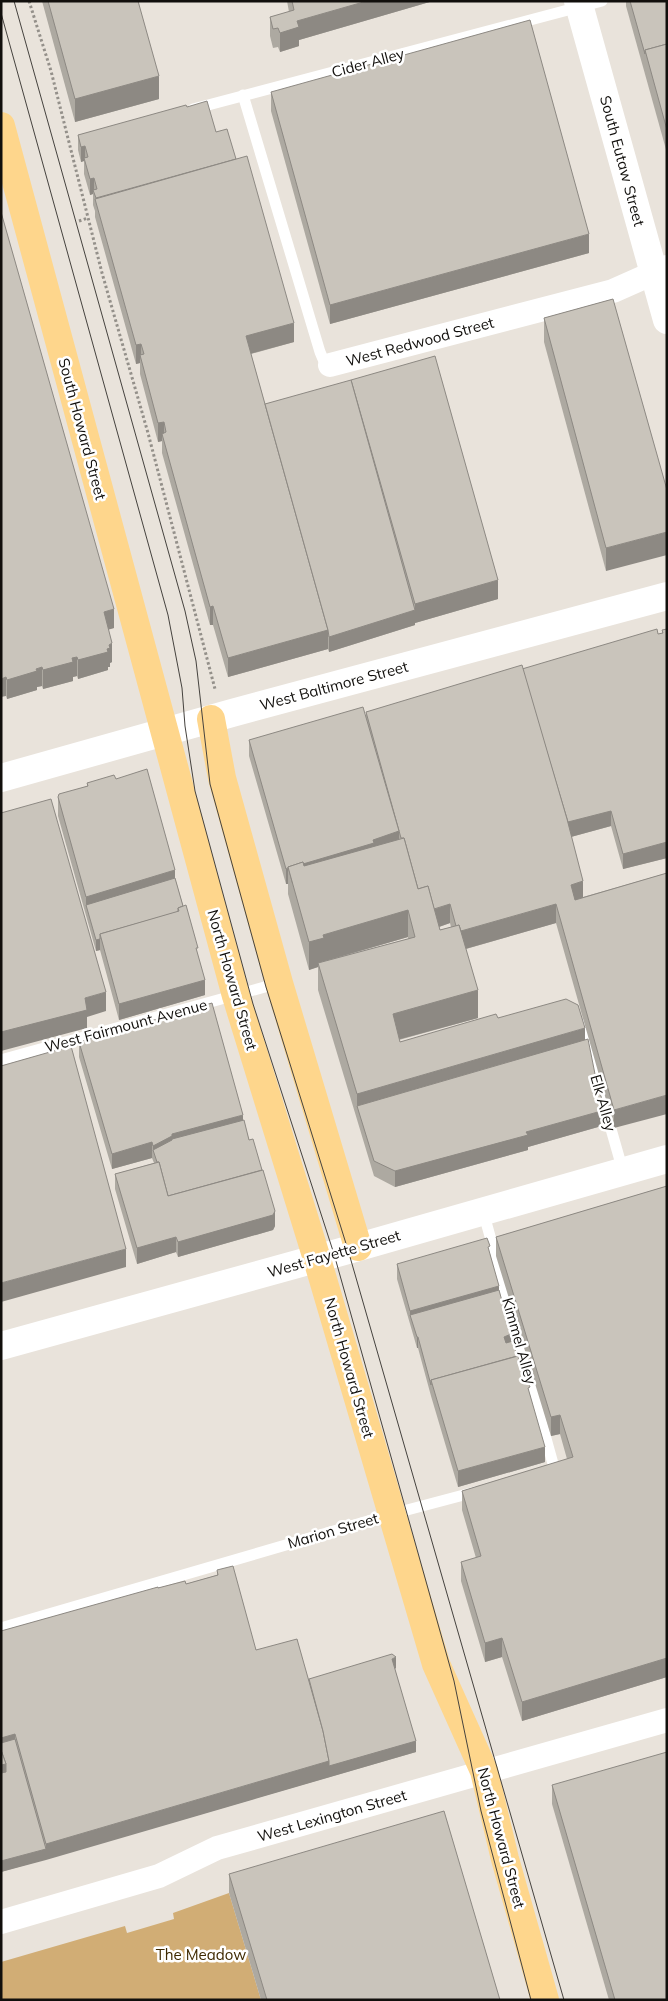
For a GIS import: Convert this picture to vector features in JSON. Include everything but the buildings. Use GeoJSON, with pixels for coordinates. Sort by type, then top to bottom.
{"type":"FeatureCollection","features":[{"type":"Feature","properties":{"kind":"main road","name":"South Eutaw Street"},"geometry":{"type":"LineString","coordinates":[[587,3],[660,270],[667,320]]}},
{"type":"Feature","properties":{"kind":"main road","name":"South Howard Street"},"geometry":{"type":"LineString","coordinates":[[1,126],[164,732]]}},
{"type":"Feature","properties":{"kind":"main road","name":"West Baltimore Street"},"geometry":{"type":"LineString","coordinates":[[1,778],[667,596]]}},
{"type":"Feature","properties":{"kind":"main road"},"geometry":{"type":"LineString","coordinates":[[212,719],[222,778],[279,983],[358,1247]]}},
{"type":"Feature","properties":{"kind":"main road","name":"North Howard Street"},"geometry":{"type":"LineString","coordinates":[[164,732],[236,996],[436,1664],[484,1771],[545,2000]]}},
{"type":"Feature","properties":{"kind":"main road","name":"West Fayette Street"},"geometry":{"type":"LineString","coordinates":[[1,1346],[316,1259],[667,1158]]}},
{"type":"Feature","properties":{"kind":"street","name":"West Redwood Street"},"geometry":{"type":"LineString","coordinates":[[330,365],[613,291],[660,270]]}},
{"type":"Feature","properties":{"kind":"street","name":"West Lexington Street"},"geometry":{"type":"LineString","coordinates":[[1,1922],[159,1876],[217,1848],[667,1720]]}},
{"type":"Feature","properties":{"kind":"lane","name":"Cider Alley"},"geometry":{"type":"LineString","coordinates":[[179,112],[587,3]]}},
{"type":"Feature","properties":{"kind":"lane","name":"West Redwood Street"},"geometry":{"type":"LineString","coordinates":[[243,95],[320,352],[323,360],[330,365]]}},
{"type":"Feature","properties":{"kind":"lane","name":"West Fairmount Avenue"},"geometry":{"type":"LineString","coordinates":[[1,1060],[279,983]]}},
{"type":"Feature","properties":{"kind":"lane","name":"Elk Alley"},"geometry":{"type":"LineString","coordinates":[[578,1015],[623,1171]]}},
{"type":"Feature","properties":{"kind":"lane","name":"Kimmel Alley"},"geometry":{"type":"LineString","coordinates":[[483,1211],[555,1471]]}},
{"type":"Feature","properties":{"kind":"lane","name":"Marion Street"},"geometry":{"type":"LineString","coordinates":[[1,1628],[392,1514],[488,1489]]}},
{"type":"Feature","properties":{"kind":"path"},"geometry":{"type":"LineString","coordinates":[[30,1],[51,70],[88,218],[215,689]]}},
{"type":"Feature","properties":{"kind":"path"},"geometry":{"type":"LineString","coordinates":[[79,221],[88,218]]}},
{"type":"Feature","properties":{"kind":"green space","name":"The Meadow"},"geometry":{"type":"Polygon","coordinates":[[[229,1893],[261,2000],[1,2000],[1,1962],[125,1926],[127,1933],[174,1919],[173,1913],[229,1893]]]}},
{"type":"Feature","properties":{"kind":"tram line"},"geometry":{"type":"LineString","coordinates":[[14,1],[185,611],[196,661],[210,784],[266,987],[348,1250],[564,2000]]}},
{"type":"Feature","properties":{"kind":"tram line"},"geometry":{"type":"LineString","coordinates":[[1,13],[168,615],[182,688],[185,726],[195,791],[253,1004],[334,1254],[454,1681],[481,1811],[531,2000]]}}]}
